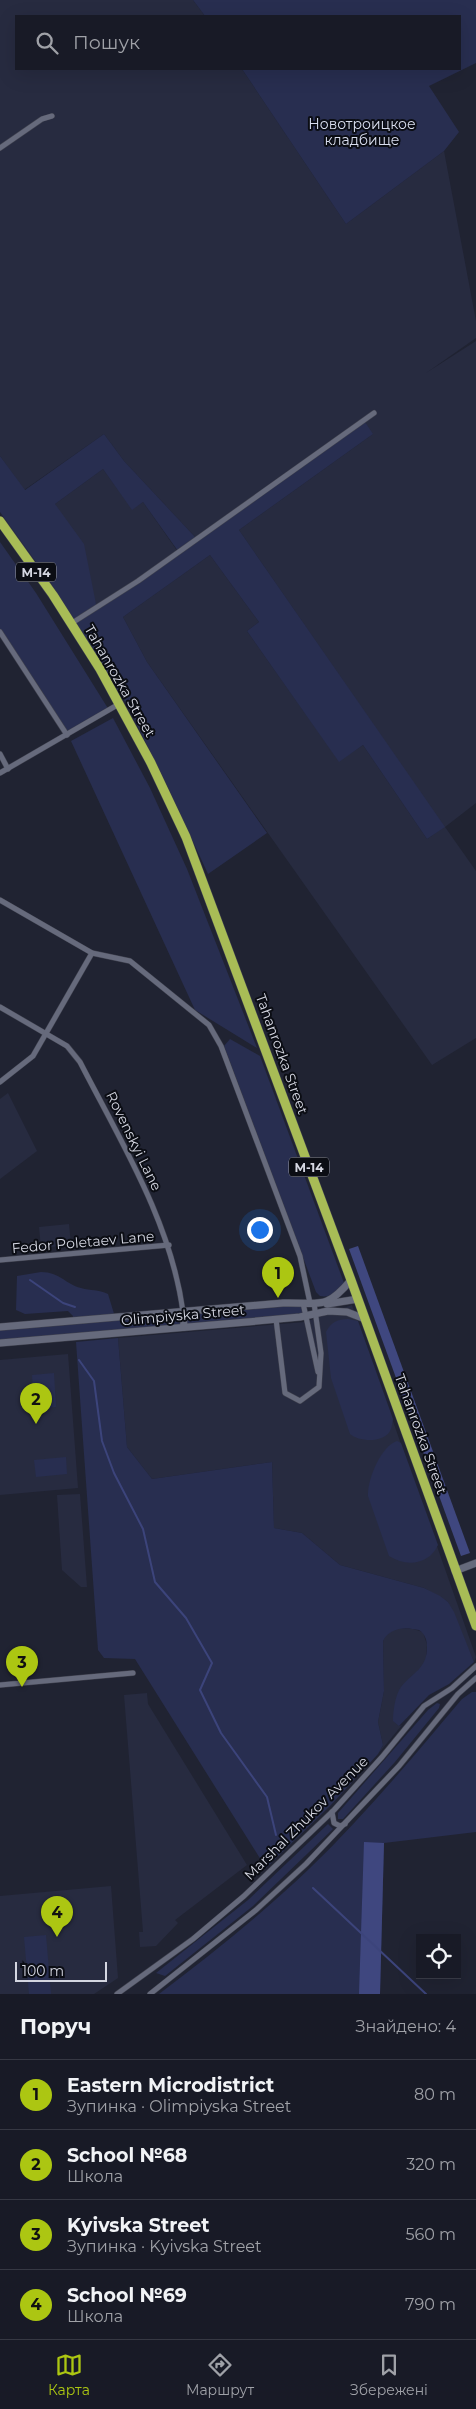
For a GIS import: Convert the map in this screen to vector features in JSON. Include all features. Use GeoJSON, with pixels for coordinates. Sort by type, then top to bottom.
{"type":"FeatureCollection","features":[{"type":"Feature","properties":{"kind":"highway","name":"Tahanrozka Street"},"geometry":{"type":"LineString","coordinates":[[0,521],[72,623],[119,704],[170,801],[198,867],[359,1301],[476,1626]]}},
{"type":"Feature","properties":{"kind":"main road","name":"Olimpiyska Street"},"geometry":{"type":"LineString","coordinates":[[0,1327],[312,1303],[335,1298],[351,1280]]}},
{"type":"Feature","properties":{"kind":"main road"},"geometry":{"type":"LineString","coordinates":[[311,1315],[312,1303],[334,1304],[359,1301]]}},
{"type":"Feature","properties":{"kind":"main road"},"geometry":{"type":"LineString","coordinates":[[328,1311],[359,1301]]}},
{"type":"Feature","properties":{"kind":"main road","name":"Olimpiyska Street"},"geometry":{"type":"LineString","coordinates":[[0,1343],[276,1319],[328,1311],[347,1312],[365,1320]]}},
{"type":"Feature","properties":{"kind":"main road","name":"Rovenskyi Lane"},"geometry":{"type":"LineString","coordinates":[[183,1312],[184,1327]]}},
{"type":"Feature","properties":{"kind":"main road"},"geometry":{"type":"LineString","coordinates":[[455,1570],[476,1563]]}},
{"type":"Feature","properties":{"kind":"street"},"geometry":{"type":"LineString","coordinates":[[0,148],[42,119],[52,116]]}},
{"type":"Feature","properties":{"kind":"street"},"geometry":{"type":"LineString","coordinates":[[72,623],[138,581],[374,412]]}},
{"type":"Feature","properties":{"kind":"street"},"geometry":{"type":"LineString","coordinates":[[0,632],[67,735]]}},
{"type":"Feature","properties":{"kind":"street"},"geometry":{"type":"LineString","coordinates":[[0,773],[119,704]]}},
{"type":"Feature","properties":{"kind":"street"},"geometry":{"type":"LineString","coordinates":[[0,754],[8,769]]}},
{"type":"Feature","properties":{"kind":"street"},"geometry":{"type":"LineString","coordinates":[[0,900],[92,954],[130,961],[209,1025],[221,1046],[300,1256],[312,1303]]}},
{"type":"Feature","properties":{"kind":"street"},"geometry":{"type":"LineString","coordinates":[[0,1082],[29,1061],[92,954]]}},
{"type":"Feature","properties":{"kind":"street","name":"Rovenskyi Lane"},"geometry":{"type":"LineString","coordinates":[[0,1007],[66,1046],[80,1062],[137,1175],[169,1246],[183,1312]]}},
{"type":"Feature","properties":{"kind":"street","name":"Fedor Poletaev Lane"},"geometry":{"type":"LineString","coordinates":[[0,1260],[169,1246]]}},
{"type":"Feature","properties":{"kind":"street"},"geometry":{"type":"LineString","coordinates":[[311,1315],[321,1353],[318,1372]]}},
{"type":"Feature","properties":{"kind":"street"},"geometry":{"type":"LineString","coordinates":[[276,1319],[285,1393],[300,1401],[319,1387],[311,1315]]}},
{"type":"Feature","properties":{"kind":"street","name":"Marshal Zhukov Avenue"},"geometry":{"type":"LineString","coordinates":[[117,1994],[193,1938],[244,1896],[334,1810],[382,1757],[424,1706],[452,1688],[476,1666]]}},
{"type":"Feature","properties":{"kind":"street"},"geometry":{"type":"LineString","coordinates":[[0,1685],[133,1673]]}},
{"type":"Feature","properties":{"kind":"street"},"geometry":{"type":"LineString","coordinates":[[150,1994],[256,1910],[347,1823],[399,1766],[458,1694],[476,1678]]}},
{"type":"Feature","properties":{"kind":"street"},"geometry":{"type":"LineString","coordinates":[[334,1810],[331,1817],[334,1823],[340,1826],[347,1823]]}},
{"type":"Feature","properties":{"kind":"shaded area"},"geometry":{"type":"Polygon","coordinates":[[[0,0],[193,0],[204,15],[15,15],[15,70],[243,70],[346,224],[444,151],[476,321],[476,338],[426,373],[476,341],[476,803],[445,827],[476,871],[476,1038],[432,1065],[147,662],[123,617],[210,555],[259,622],[247,631],[339,761],[363,745],[427,839],[444,827],[239,530],[373,434],[196,538],[124,461],[104,434],[24,490],[0,456],[0,0]]]}},
{"type":"Feature","properties":{"kind":"shaded area"},"geometry":{"type":"Polygon","coordinates":[[[103,469],[132,509],[143,502],[178,552],[98,609],[55,504],[103,469]]]}},
{"type":"Feature","properties":{"kind":"shaded area"},"geometry":{"type":"Polygon","coordinates":[[[8,1093],[37,1151],[0,1179],[0,1099],[8,1093]]]}},
{"type":"Feature","properties":{"kind":"shaded area"},"geometry":{"type":"Polygon","coordinates":[[[69,1224],[71,1245],[41,1248],[39,1227],[69,1224]]]}},
{"type":"Feature","properties":{"kind":"shaded area"},"geometry":{"type":"Polygon","coordinates":[[[358,1246],[470,1553],[461,1556],[349,1249],[358,1246]]]}},
{"type":"Feature","properties":{"kind":"shaded area"},"geometry":{"type":"Polygon","coordinates":[[[352,1305],[476,1657],[474,1662],[448,1602],[424,1588],[340,1565],[302,1533],[274,1528],[272,1462],[152,1479],[127,1447],[118,1338],[305,1322],[352,1305]]]}},
{"type":"Feature","properties":{"kind":"shaded area"},"geometry":{"type":"Polygon","coordinates":[[[68,1354],[78,1488],[0,1495],[0,1360],[68,1354]]]}},
{"type":"Feature","properties":{"kind":"shaded area"},"geometry":{"type":"Polygon","coordinates":[[[80,1494],[87,1587],[81,1587],[62,1570],[57,1495],[80,1494]]]}},
{"type":"Feature","properties":{"kind":"shaded area"},"geometry":{"type":"Polygon","coordinates":[[[395,1629],[413,1629],[423,1632],[427,1645],[426,1658],[423,1668],[402,1687],[399,1726],[402,1725],[378,1754],[383,1745],[378,1722],[384,1691],[383,1641],[386,1635],[395,1629]]]}},
{"type":"Feature","properties":{"kind":"shaded area"},"geometry":{"type":"Polygon","coordinates":[[[147,1693],[148,1704],[247,1865],[175,1920],[178,1923],[156,1946],[140,1947],[139,1932],[143,1932],[124,1695],[147,1693]]]}},
{"type":"Feature","properties":{"kind":"shaded area"},"geometry":{"type":"Polygon","coordinates":[[[364,1842],[384,1843],[380,1994],[359,1994],[364,1842]]]}},
{"type":"Feature","properties":{"kind":"shaded area"},"geometry":{"type":"Polygon","coordinates":[[[111,1886],[118,1978],[94,1994],[0,1994],[0,1896],[111,1886]]]}},
{"type":"Feature","properties":{"kind":"green space","name":"Новотроицкое кладбище"},"geometry":{"type":"Polygon","coordinates":[[[193,0],[476,0],[476,63],[429,86],[459,132],[444,151],[346,224],[243,70],[461,70],[461,15],[204,15],[193,0]]]}},
{"type":"Feature","properties":{"kind":"green space"},"geometry":{"type":"Polygon","coordinates":[[[363,419],[373,434],[239,530],[445,827],[427,839],[363,745],[339,762],[247,631],[259,622],[210,555],[123,617],[147,662],[267,833],[208,874],[127,705],[51,583],[0,512],[0,456],[25,490],[104,434],[124,461],[196,538],[363,419]],[[103,469],[55,504],[84,544],[97,609],[178,551],[143,502],[132,510],[103,469]]]}},
{"type":"Feature","properties":{"kind":"green space"},"geometry":{"type":"Polygon","coordinates":[[[0,542],[36,593],[109,710],[67,733],[40,688],[0,630],[0,542]]]}},
{"type":"Feature","properties":{"kind":"green space"},"geometry":{"type":"Polygon","coordinates":[[[113,718],[150,788],[187,869],[257,1048],[195,1010],[71,741],[113,718]]]}},
{"type":"Feature","properties":{"kind":"green space"},"geometry":{"type":"Polygon","coordinates":[[[230,1039],[260,1056],[344,1283],[337,1292],[331,1295],[320,1296],[316,1292],[224,1046],[230,1039]]]}},
{"type":"Feature","properties":{"kind":"green space"},"geometry":{"type":"Polygon","coordinates":[[[41,1272],[58,1276],[81,1288],[108,1294],[115,1317],[303,1303],[306,1316],[0,1343],[0,1327],[73,1321],[73,1316],[68,1311],[25,1314],[16,1310],[17,1276],[41,1272]]]}},
{"type":"Feature","properties":{"kind":"green space"},"geometry":{"type":"Polygon","coordinates":[[[348,1319],[358,1321],[393,1419],[390,1431],[382,1438],[365,1440],[350,1434],[331,1378],[326,1332],[335,1322],[348,1319]]]}},
{"type":"Feature","properties":{"kind":"green space"},"geometry":{"type":"Polygon","coordinates":[[[118,1338],[127,1447],[152,1479],[272,1462],[274,1528],[302,1533],[340,1565],[424,1588],[440,1596],[448,1602],[454,1612],[474,1662],[449,1684],[429,1695],[399,1726],[393,1721],[397,1694],[425,1660],[427,1642],[419,1630],[414,1629],[398,1629],[386,1636],[383,1641],[384,1691],[378,1722],[383,1745],[378,1754],[330,1806],[266,1868],[135,1659],[104,1658],[98,1650],[76,1342],[118,1338]]]}},
{"type":"Feature","properties":{"kind":"green space"},"geometry":{"type":"Polygon","coordinates":[[[54,1373],[56,1407],[34,1409],[32,1375],[54,1373]]]}},
{"type":"Feature","properties":{"kind":"green space"},"geometry":{"type":"Polygon","coordinates":[[[397,1441],[401,1443],[438,1545],[429,1557],[410,1563],[396,1560],[389,1556],[368,1496],[370,1481],[376,1464],[386,1449],[397,1441]]]}},
{"type":"Feature","properties":{"kind":"green space"},"geometry":{"type":"Polygon","coordinates":[[[66,1457],[67,1474],[36,1477],[34,1460],[66,1457]]]}},
{"type":"Feature","properties":{"kind":"green space"},"geometry":{"type":"Polygon","coordinates":[[[472,1692],[476,1692],[476,1832],[384,1843],[380,1994],[159,1994],[237,1933],[310,1868],[369,1807],[462,1699],[472,1692]]]}},
{"type":"Feature","properties":{"kind":"green space"},"geometry":{"type":"Polygon","coordinates":[[[437,1703],[440,1704],[439,1708],[395,1762],[343,1819],[338,1819],[338,1813],[428,1710],[437,1703]]]}},
{"type":"Feature","properties":{"kind":"green space"},"geometry":{"type":"Polygon","coordinates":[[[328,1824],[333,1829],[253,1906],[165,1976],[156,1973],[248,1900],[328,1824]]]}},
{"type":"Feature","properties":{"kind":"green space"},"geometry":{"type":"Polygon","coordinates":[[[46,1935],[51,1994],[29,1994],[24,1937],[46,1935]]]}},
{"type":"Feature","properties":{"kind":"waterway"},"geometry":{"type":"LineString","coordinates":[[30,1280],[63,1303],[75,1307]]}},
{"type":"Feature","properties":{"kind":"waterway"},"geometry":{"type":"LineString","coordinates":[[79,1360],[94,1381],[102,1441],[114,1473],[143,1529],[155,1582],[186,1618],[212,1663],[200,1690],[221,1733],[267,1797],[276,1835]]}},
{"type":"Feature","properties":{"kind":"waterway"},"geometry":{"type":"LineString","coordinates":[[313,1888],[426,1994]]}},
{"type":"Feature","properties":{"kind":"place","name":"Eastern Microdistrict"},"geometry":{"type":"Point","coordinates":[278,1298]}},
{"type":"Feature","properties":{"kind":"place","name":"School №68"},"geometry":{"type":"Point","coordinates":[36,1424]}},
{"type":"Feature","properties":{"kind":"place","name":"Kyivska Street"},"geometry":{"type":"Point","coordinates":[22,1687]}},
{"type":"Feature","properties":{"kind":"place","name":"School №69"},"geometry":{"type":"Point","coordinates":[57,1937]}}]}
